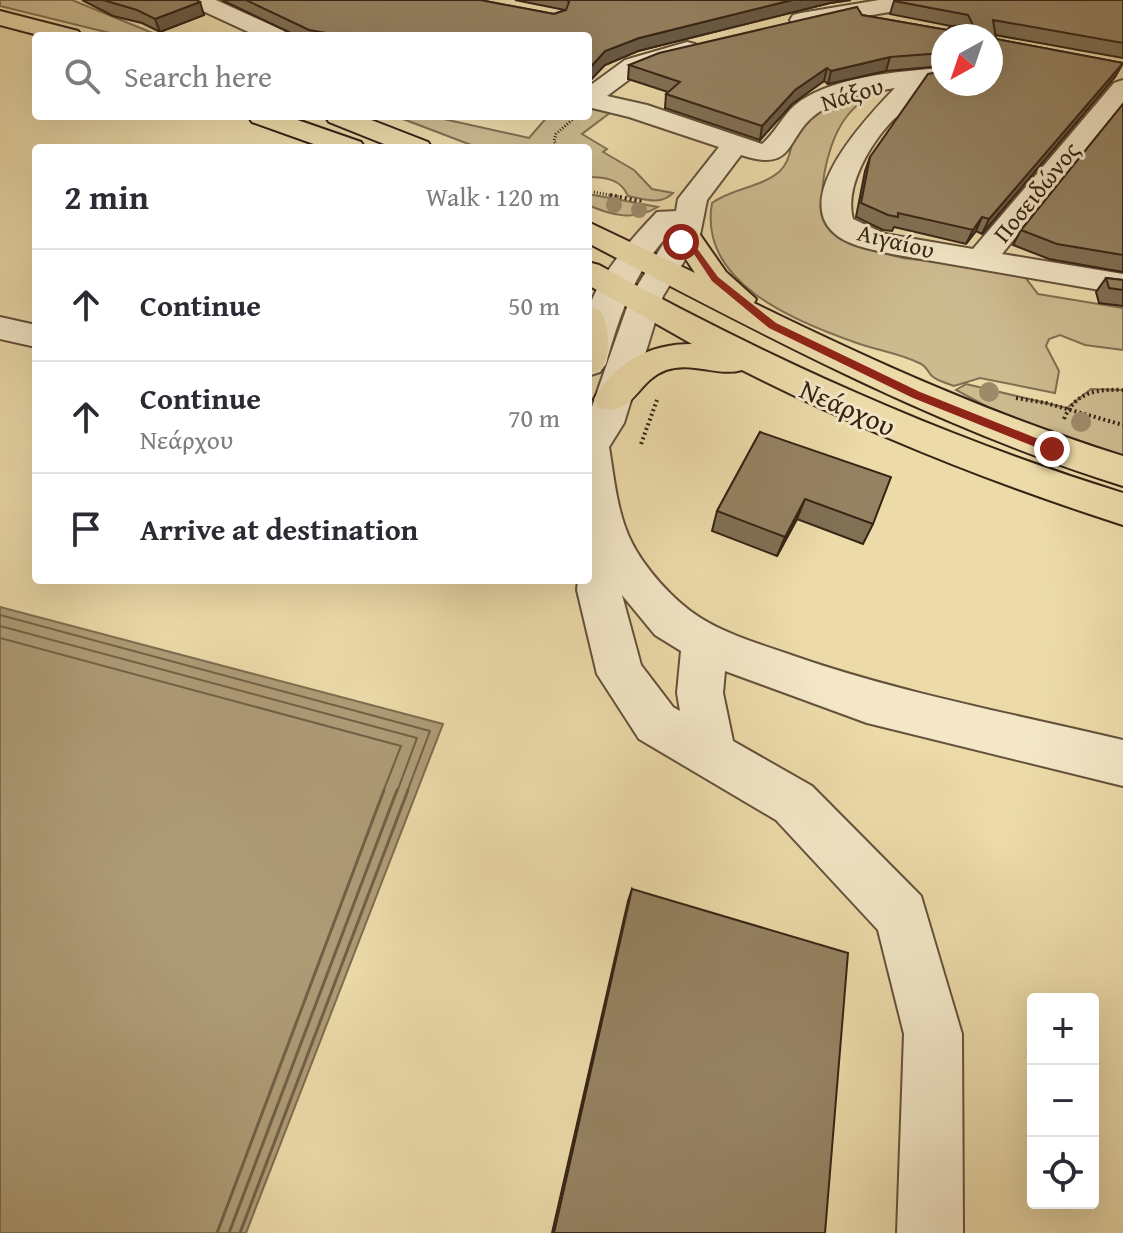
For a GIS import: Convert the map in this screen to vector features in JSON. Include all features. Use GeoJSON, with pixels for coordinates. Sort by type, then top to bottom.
{"type":"FeatureCollection","features":[{"type":"Feature","properties":{"kind":"main road"},"geometry":{"type":"LineString","coordinates":[[0,18],[54,32]]}},
{"type":"Feature","properties":{"kind":"main road"},"geometry":{"type":"LineString","coordinates":[[0,41],[32,49]]}},
{"type":"Feature","properties":{"kind":"main road"},"geometry":{"type":"LineString","coordinates":[[272,120],[340,144]]}},
{"type":"Feature","properties":{"kind":"main road"},"geometry":{"type":"LineString","coordinates":[[348,120],[408,144]]}},
{"type":"Feature","properties":{"kind":"main road"},"geometry":{"type":"LineString","coordinates":[[592,225],[632,231],[666,222],[715,279],[773,326]]}},
{"type":"Feature","properties":{"kind":"main road","name":"Νεάρχου"},"geometry":{"type":"LineString","coordinates":[[592,233],[773,326],[957,413],[1039,445],[1123,471]]}},
{"type":"Feature","properties":{"kind":"main road","name":"Νεάρχου"},"geometry":{"type":"LineString","coordinates":[[615,288],[803,388],[955,452],[1123,509]]}},
{"type":"Feature","properties":{"kind":"main road"},"geometry":{"type":"LineString","coordinates":[[612,399],[641,367],[680,355],[730,360],[803,388]]}},
{"type":"Feature","properties":{"kind":"street"},"geometry":{"type":"LineString","coordinates":[[198,0],[267,32]]}},
{"type":"Feature","properties":{"kind":"street"},"geometry":{"type":"LineString","coordinates":[[231,15],[257,0]]}},
{"type":"Feature","properties":{"kind":"street"},"geometry":{"type":"LineString","coordinates":[[786,15],[829,7],[919,0]]}},
{"type":"Feature","properties":{"kind":"street"},"geometry":{"type":"LineString","coordinates":[[829,7],[908,27]]}},
{"type":"Feature","properties":{"kind":"street"},"geometry":{"type":"LineString","coordinates":[[592,96],[611,76],[626,67],[707,44]]}},
{"type":"Feature","properties":{"kind":"street","name":"Ποσειδώνος"},"geometry":{"type":"LineString","coordinates":[[981,260],[1119,74]]}},
{"type":"Feature","properties":{"kind":"street","name":"Νάξου"},"geometry":{"type":"LineString","coordinates":[[735,145],[768,153],[797,117],[813,105],[909,78],[931,76]]}},
{"type":"Feature","properties":{"kind":"street","name":"Αιγαίου"},"geometry":{"type":"LineString","coordinates":[[909,78],[908,90],[881,114],[858,142],[840,188],[836,215],[849,230],[874,241],[1123,284]]}},
{"type":"Feature","properties":{"kind":"street"},"geometry":{"type":"LineString","coordinates":[[592,106],[638,111],[735,145],[693,199],[666,222],[648,262],[615,288],[592,351]]}},
{"type":"Feature","properties":{"kind":"street"},"geometry":{"type":"LineString","coordinates":[[615,288],[612,399],[593,472],[599,590],[620,674],[656,723],[794,803],[902,915],[933,1034],[930,1233]]}},
{"type":"Feature","properties":{"kind":"street"},"geometry":{"type":"LineString","coordinates":[[0,328],[32,335]]}},
{"type":"Feature","properties":{"kind":"street"},"geometry":{"type":"LineString","coordinates":[[593,472],[618,560],[671,622],[704,642],[867,702],[1123,763]]}},
{"type":"Feature","properties":{"kind":"street"},"geometry":{"type":"LineString","coordinates":[[704,642],[700,693],[711,756]]}},
{"type":"Feature","properties":{"kind":"path"},"geometry":{"type":"LineString","coordinates":[[556,144],[556,134],[570,120]]}},
{"type":"Feature","properties":{"kind":"path"},"geometry":{"type":"LineString","coordinates":[[592,193],[666,222]]}},
{"type":"Feature","properties":{"kind":"path"},"geometry":{"type":"LineString","coordinates":[[1063,422],[1067,409],[1076,398],[1091,389],[1123,390]]}},
{"type":"Feature","properties":{"kind":"path"},"geometry":{"type":"LineString","coordinates":[[1006,405],[1016,397],[1123,425]]}},
{"type":"Feature","properties":{"kind":"shaded area"},"geometry":{"type":"Polygon","coordinates":[[[0,0],[72,0],[150,32],[106,32],[0,6],[0,0]]]}},
{"type":"Feature","properties":{"kind":"shaded area"},"geometry":{"type":"Polygon","coordinates":[[[852,99],[862,102],[844,121],[831,147],[822,202],[851,242],[903,258],[1021,272],[1038,294],[1123,308],[1123,350],[1085,345],[1060,335],[1049,339],[1046,346],[1059,371],[1055,393],[980,378],[954,386],[934,378],[923,365],[830,333],[779,310],[735,276],[720,255],[712,231],[712,203],[772,177],[785,164],[797,133],[809,119],[852,99]]]}},
{"type":"Feature","properties":{"kind":"shaded area"},"geometry":{"type":"Polygon","coordinates":[[[592,105],[615,109],[582,134],[607,149],[603,152],[634,170],[652,189],[673,193],[663,199],[646,200],[628,196],[612,180],[592,177],[592,144],[468,144],[406,120],[448,120],[529,138],[545,120],[592,120],[592,105]]]}},
{"type":"Feature","properties":{"kind":"shaded area"},"geometry":{"type":"Polygon","coordinates":[[[592,195],[658,207],[632,215],[606,212],[592,207],[592,195]]]}},
{"type":"Feature","properties":{"kind":"shaded area"},"geometry":{"type":"Polygon","coordinates":[[[966,384],[1067,408],[1091,389],[1123,390],[1123,456],[997,412],[956,390],[966,384]]]}},
{"type":"Feature","properties":{"kind":"water"},"geometry":{"type":"Polygon","coordinates":[[[0,607],[443,724],[246,1233],[0,1233],[0,607]]]}},
{"type":"Feature","properties":{"kind":"building"},"geometry":{"type":"Polygon","coordinates":[[[103,0],[197,0],[200,2],[155,19],[103,0]]]}},
{"type":"Feature","properties":{"kind":"building"},"geometry":{"type":"Polygon","coordinates":[[[246,0],[480,0],[554,14],[566,10],[567,0],[792,0],[639,38],[605,51],[592,66],[592,32],[309,30],[246,0]]]}},
{"type":"Feature","properties":{"kind":"building"},"geometry":{"type":"Polygon","coordinates":[[[1123,0],[1123,43],[993,20],[994,24],[972,24],[968,15],[894,1],[1123,0]]]}},
{"type":"Feature","properties":{"kind":"building"},"geometry":{"type":"Polygon","coordinates":[[[857,7],[862,15],[931,27],[931,54],[890,57],[831,71],[827,68],[795,90],[762,126],[666,94],[680,82],[629,65],[659,53],[857,7]]]}},
{"type":"Feature","properties":{"kind":"building"},"geometry":{"type":"Polygon","coordinates":[[[1003,40],[1123,63],[989,219],[982,217],[973,230],[898,213],[898,217],[888,215],[861,203],[870,157],[931,73],[931,96],[1003,96],[1003,40]]]}},
{"type":"Feature","properties":{"kind":"building"},"geometry":{"type":"Polygon","coordinates":[[[1123,104],[1123,255],[1057,244],[1021,230],[1123,104]]]}},
{"type":"Feature","properties":{"kind":"building"},"geometry":{"type":"Polygon","coordinates":[[[1106,278],[1123,280],[1123,290],[1109,288],[1106,278]]]}},
{"type":"Feature","properties":{"kind":"building"},"geometry":{"type":"Polygon","coordinates":[[[760,432],[891,477],[873,524],[805,499],[785,537],[717,511],[760,432]]]}},
{"type":"Feature","properties":{"kind":"building"},"geometry":{"type":"Polygon","coordinates":[[[632,889],[848,953],[825,1233],[554,1233],[632,889]]]}},
{"type":"Feature","properties":{"kind":"route"},"geometry":{"type":"LineString","coordinates":[[681,242],[685,235],[715,279],[773,326],[917,395],[1052,449]]}}]}
